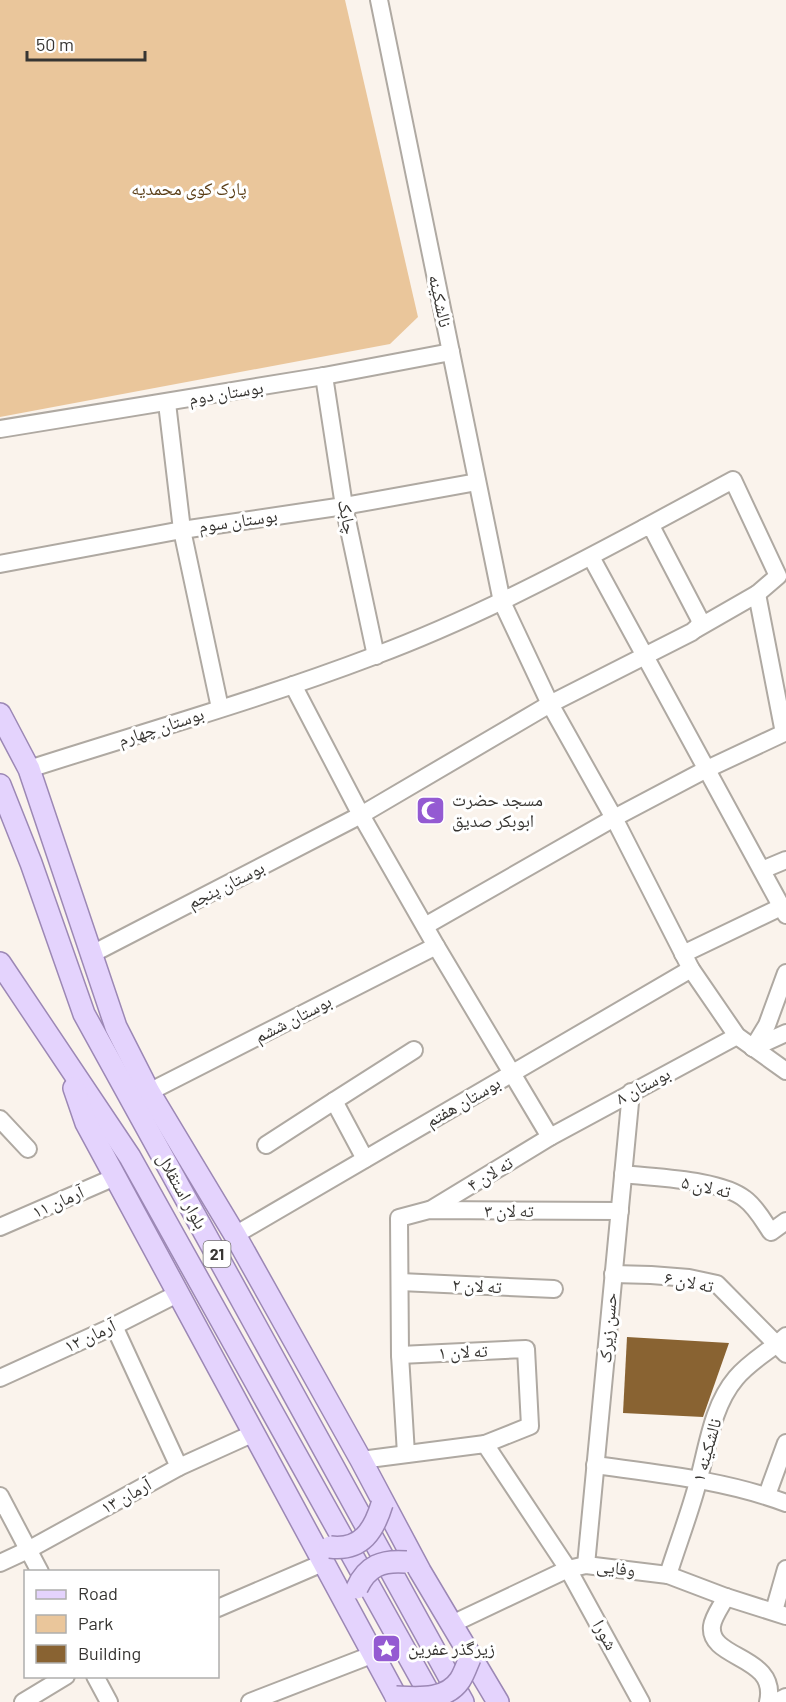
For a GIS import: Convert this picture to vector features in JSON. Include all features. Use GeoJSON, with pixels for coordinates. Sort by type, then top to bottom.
{"type":"FeatureCollection","features":[{"type":"Feature","properties":{"kind":"main road"},"geometry":{"type":"LineString","coordinates":[[0,714],[29,769],[116,1027],[149,1092],[235,1235],[361,1460],[413,1567],[452,1624],[498,1702]]}},
{"type":"Feature","properties":{"kind":"main road","name":"بلوار استقلال"},"geometry":{"type":"LineString","coordinates":[[1,789],[31,863],[84,1014],[463,1702]]}},
{"type":"Feature","properties":{"kind":"main road","name":"بلوار استقلال"},"geometry":{"type":"LineString","coordinates":[[0,963],[130,1157],[434,1702]]}},
{"type":"Feature","properties":{"kind":"main road"},"geometry":{"type":"LineString","coordinates":[[66,1064],[86,1123],[310,1537],[327,1555],[349,1608],[398,1700],[438,1696],[451,1690],[460,1680],[470,1658]]}},
{"type":"Feature","properties":{"kind":"main road"},"geometry":{"type":"LineString","coordinates":[[327,1555],[365,1538],[377,1520],[382,1501]]}},
{"type":"Feature","properties":{"kind":"main road"},"geometry":{"type":"LineString","coordinates":[[349,1608],[362,1577],[369,1570],[380,1563],[394,1561],[413,1567]]}},
{"type":"Feature","properties":{"kind":"street","name":"نالشکینه"},"geometry":{"type":"LineString","coordinates":[[379,0],[502,602],[550,704],[614,819],[691,969],[737,1036],[786,1071]]}},
{"type":"Feature","properties":{"kind":"street","name":"بوستان دوم"},"geometry":{"type":"LineString","coordinates":[[0,429],[324,376],[451,352]]}},
{"type":"Feature","properties":{"kind":"street","name":"چابک"},"geometry":{"type":"LineString","coordinates":[[324,376],[344,506],[376,656]]}},
{"type":"Feature","properties":{"kind":"street"},"geometry":{"type":"LineString","coordinates":[[167,402],[182,530],[220,708]]}},
{"type":"Feature","properties":{"kind":"street","name":"بوستان چهارم"},"geometry":{"type":"LineString","coordinates":[[29,769],[293,685],[376,656],[502,602],[733,480],[782,579]]}},
{"type":"Feature","properties":{"kind":"street","name":"بوستان سوم"},"geometry":{"type":"LineString","coordinates":[[0,564],[182,530],[344,506],[477,482]]}},
{"type":"Feature","properties":{"kind":"street"},"geometry":{"type":"LineString","coordinates":[[644,528],[652,528],[699,618],[700,625],[696,629]]}},
{"type":"Feature","properties":{"kind":"street"},"geometry":{"type":"LineString","coordinates":[[591,557],[705,770],[784,911],[683,954]]}},
{"type":"Feature","properties":{"kind":"street","name":"بوستان پنجم"},"geometry":{"type":"LineString","coordinates":[[90,955],[361,815],[550,704],[696,629],[782,579]]}},
{"type":"Feature","properties":{"kind":"street"},"geometry":{"type":"LineString","coordinates":[[425,926],[705,770],[784,733],[757,594]]}},
{"type":"Feature","properties":{"kind":"street"},"geometry":{"type":"LineString","coordinates":[[293,685],[361,815],[550,1137]]}},
{"type":"Feature","properties":{"kind":"street"},"geometry":{"type":"LineString","coordinates":[[762,870],[786,860]]}},
{"type":"Feature","properties":{"kind":"street","name":"بوستان ششم"},"geometry":{"type":"LineString","coordinates":[[149,1092],[436,946]]}},
{"type":"Feature","properties":{"kind":"street","name":"بوستان هفتم"},"geometry":{"type":"LineString","coordinates":[[235,1235],[691,969]]}},
{"type":"Feature","properties":{"kind":"street"},"geometry":{"type":"LineString","coordinates":[[753,1048],[767,1025],[786,973]]}},
{"type":"Feature","properties":{"kind":"street"},"geometry":{"type":"LineString","coordinates":[[753,1048],[786,1033]]}},
{"type":"Feature","properties":{"kind":"street","name":"بوستان ۸"},"geometry":{"type":"LineString","coordinates":[[550,1137],[737,1036]]}},
{"type":"Feature","properties":{"kind":"street"},"geometry":{"type":"LineString","coordinates":[[266,1145],[414,1050]]}},
{"type":"Feature","properties":{"kind":"street","name":"حسن زیرک"},"geometry":{"type":"LineString","coordinates":[[586,1565],[631,1092]]}},
{"type":"Feature","properties":{"kind":"street"},"geometry":{"type":"LineString","coordinates":[[334,1101],[365,1159]]}},
{"type":"Feature","properties":{"kind":"street"},"geometry":{"type":"LineString","coordinates":[[0,1119],[28,1149]]}},
{"type":"Feature","properties":{"kind":"street","name":"ته لان ۴"},"geometry":{"type":"LineString","coordinates":[[429,1210],[550,1137]]}},
{"type":"Feature","properties":{"kind":"street","name":"ته لان ۵"},"geometry":{"type":"LineString","coordinates":[[623,1174],[714,1185],[734,1191],[748,1201],[771,1232],[786,1221]]}},
{"type":"Feature","properties":{"kind":"street","name":"آرمان ۱۱"},"geometry":{"type":"LineString","coordinates":[[0,1227],[115,1177]]}},
{"type":"Feature","properties":{"kind":"street","name":"ته لان ۳"},"geometry":{"type":"LineString","coordinates":[[400,1282],[399,1218],[429,1210],[620,1211]]}},
{"type":"Feature","properties":{"kind":"street","name":"ته لان ۶"},"geometry":{"type":"LineString","coordinates":[[613,1274],[689,1278],[717,1284],[783,1345]]}},
{"type":"Feature","properties":{"kind":"street"},"geometry":{"type":"LineString","coordinates":[[400,1282],[400,1355],[406,1454]]}},
{"type":"Feature","properties":{"kind":"street","name":"ته لان ۲"},"geometry":{"type":"LineString","coordinates":[[400,1282],[554,1289]]}},
{"type":"Feature","properties":{"kind":"street","name":"آرمان ۱۲"},"geometry":{"type":"LineString","coordinates":[[0,1378],[114,1326],[179,1293]]}},
{"type":"Feature","properties":{"kind":"street"},"geometry":{"type":"LineString","coordinates":[[114,1326],[179,1467]]}},
{"type":"Feature","properties":{"kind":"street","name":"نالشکینه ۱"},"geometry":{"type":"LineString","coordinates":[[668,1575],[699,1479],[710,1433],[725,1395],[735,1379],[747,1367],[783,1345]]}},
{"type":"Feature","properties":{"kind":"street","name":"ته لان ۱"},"geometry":{"type":"LineString","coordinates":[[400,1355],[526,1349],[530,1426],[485,1444]]}},
{"type":"Feature","properties":{"kind":"street","name":"آرمان ۱۳"},"geometry":{"type":"LineString","coordinates":[[0,1563],[179,1467],[254,1433]]}},
{"type":"Feature","properties":{"kind":"street"},"geometry":{"type":"LineString","coordinates":[[767,1496],[786,1443]]}},
{"type":"Feature","properties":{"kind":"street"},"geometry":{"type":"LineString","coordinates":[[361,1460],[485,1444]]}},
{"type":"Feature","properties":{"kind":"street","name":"شورا"},"geometry":{"type":"LineString","coordinates":[[485,1444],[568,1569],[641,1702]]}},
{"type":"Feature","properties":{"kind":"street"},"geometry":{"type":"LineString","coordinates":[[595,1466],[699,1479],[786,1503]]}},
{"type":"Feature","properties":{"kind":"street"},"geometry":{"type":"LineString","coordinates":[[0,1496],[39,1570]]}},
{"type":"Feature","properties":{"kind":"street"},"geometry":{"type":"LineString","coordinates":[[219,1608],[327,1555]]}},
{"type":"Feature","properties":{"kind":"street","name":"وفایی"},"geometry":{"type":"LineString","coordinates":[[452,1624],[568,1569],[586,1565],[668,1575],[726,1597],[780,1613]]}},
{"type":"Feature","properties":{"kind":"street"},"geometry":{"type":"LineString","coordinates":[[780,1613],[786,1569]]}},
{"type":"Feature","properties":{"kind":"street"},"geometry":{"type":"LineString","coordinates":[[726,1597],[712,1626],[714,1638],[727,1652],[754,1665],[769,1686],[768,1702]]}},
{"type":"Feature","properties":{"kind":"street"},"geometry":{"type":"LineString","coordinates":[[250,1702],[374,1654]]}},
{"type":"Feature","properties":{"kind":"street"},"geometry":{"type":"LineString","coordinates":[[23,1702],[64,1678]]}},
{"type":"Feature","properties":{"kind":"street"},"geometry":{"type":"LineString","coordinates":[[96,1678],[109,1702]]}},
{"type":"Feature","properties":{"kind":"street"},"geometry":{"type":"LineString","coordinates":[[776,1702],[786,1697]]}},
{"type":"Feature","properties":{"kind":"green space","name":"پارک کوی محمدیه"},"geometry":{"type":"Polygon","coordinates":[[[0,0],[345,0],[418,317],[390,344],[0,417],[0,0]]]}},
{"type":"Feature","properties":{"kind":"building"},"geometry":{"type":"Polygon","coordinates":[[[627,1337],[729,1343],[703,1417],[623,1413],[627,1337]]]}},
{"type":"Feature","properties":{"kind":"place","name":"مسجد حضرت ابوبکر صدیق"},"geometry":{"type":"Point","coordinates":[431,810]}},
{"type":"Feature","properties":{"kind":"place","name":"زیرگذر عفرین"},"geometry":{"type":"Point","coordinates":[387,1649]}}]}
